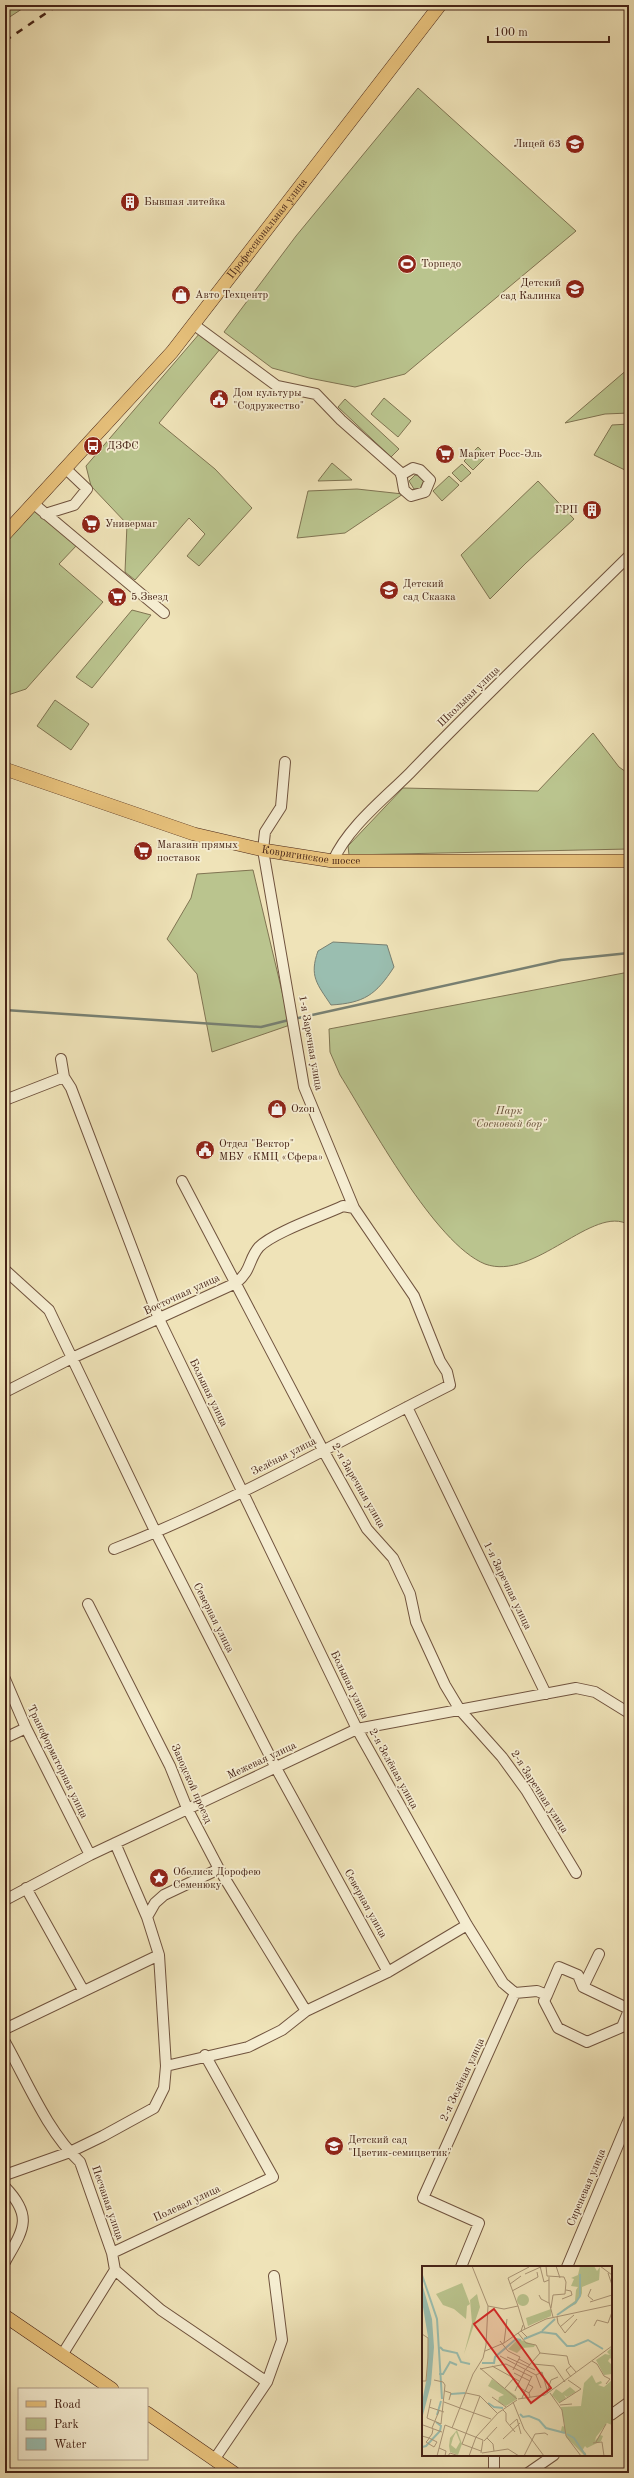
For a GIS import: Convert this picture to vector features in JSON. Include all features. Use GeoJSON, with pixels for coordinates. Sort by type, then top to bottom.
{"type":"FeatureCollection","features":[{"type":"Feature","properties":{"kind":"main road","name":"Профессиональная улица"},"geometry":{"type":"LineString","coordinates":[[5,534],[150,377],[193,324],[440,5]]}},
{"type":"Feature","properties":{"kind":"main road","name":"Ковригинское шоссе"},"geometry":{"type":"LineString","coordinates":[[5,769],[194,834],[263,850],[333,861],[629,861]]}},
{"type":"Feature","properties":{"kind":"main road"},"geometry":{"type":"LineString","coordinates":[[5,2316],[111,2388]]}},
{"type":"Feature","properties":{"kind":"main road"},"geometry":{"type":"LineString","coordinates":[[148,2414],[234,2473]]}},
{"type":"Feature","properties":{"kind":"street"},"geometry":{"type":"LineString","coordinates":[[193,324],[277,386],[316,394],[341,420],[401,475]]}},
{"type":"Feature","properties":{"kind":"street"},"geometry":{"type":"LineString","coordinates":[[45,514],[74,505],[87,489],[66,469]]}},
{"type":"Feature","properties":{"kind":"street"},"geometry":{"type":"LineString","coordinates":[[34,504],[164,613]]}},
{"type":"Feature","properties":{"kind":"street","name":"Школьная улица"},"geometry":{"type":"LineString","coordinates":[[333,861],[338,848],[364,820],[465,716],[629,556]]}},
{"type":"Feature","properties":{"kind":"street","name":"1-я Заречная улица"},"geometry":{"type":"LineString","coordinates":[[285,762],[281,807],[265,832],[263,850],[304,1087],[354,1208],[414,1296],[440,1362],[447,1372]]}},
{"type":"Feature","properties":{"kind":"street","name":"Большая улица"},"geometry":{"type":"LineString","coordinates":[[61,1058],[64,1077],[71,1088],[159,1319],[357,1729]]}},
{"type":"Feature","properties":{"kind":"street"},"geometry":{"type":"LineString","coordinates":[[5,1100],[64,1077]]}},
{"type":"Feature","properties":{"kind":"street","name":"2-я Заречная улица"},"geometry":{"type":"LineString","coordinates":[[182,1181],[323,1450],[367,1529],[393,1558],[410,1594],[416,1622],[445,1685],[460,1710],[502,1757],[526,1790],[576,1873]]}},
{"type":"Feature","properties":{"kind":"street","name":"Восточная улица"},"geometry":{"type":"LineString","coordinates":[[5,1392],[72,1358],[236,1283],[246,1275],[260,1247],[272,1239],[343,1206],[354,1208]]}},
{"type":"Feature","properties":{"kind":"street","name":"Северная улица"},"geometry":{"type":"LineString","coordinates":[[5,1270],[16,1278],[49,1310],[156,1533],[276,1768],[388,1972]]}},
{"type":"Feature","properties":{"kind":"street","name":"Зелёная улица"},"geometry":{"type":"LineString","coordinates":[[114,1549],[156,1533],[242,1492],[450,1385],[447,1372]]}},
{"type":"Feature","properties":{"kind":"street","name":"1-я Заречная улица"},"geometry":{"type":"LineString","coordinates":[[407,1407],[546,1694]]}},
{"type":"Feature","properties":{"kind":"street","name":"Заводской проезд"},"geometry":{"type":"LineString","coordinates":[[88,1604],[170,1766],[187,1808],[219,1869],[306,2011]]}},
{"type":"Feature","properties":{"kind":"street","name":"Трансформаторная улица"},"geometry":{"type":"LineString","coordinates":[[5,1678],[26,1728],[90,1855]]}},
{"type":"Feature","properties":{"kind":"street"},"geometry":{"type":"LineString","coordinates":[[546,1694],[584,1688],[595,1692],[627,1709]]}},
{"type":"Feature","properties":{"kind":"street","name":"Межевая улица"},"geometry":{"type":"LineString","coordinates":[[5,1900],[90,1855],[357,1729],[546,1694]]}},
{"type":"Feature","properties":{"kind":"street"},"geometry":{"type":"LineString","coordinates":[[5,1738],[26,1728]]}},
{"type":"Feature","properties":{"kind":"street","name":"2-я Зелёная улица"},"geometry":{"type":"LineString","coordinates":[[357,1729],[467,1926],[503,1983],[515,1993],[423,2198],[479,2223],[461,2266]]}},
{"type":"Feature","properties":{"kind":"street"},"geometry":{"type":"LineString","coordinates":[[5,2175],[70,2152],[154,2108],[164,2088],[166,2066],[158,1955],[148,1917],[115,1843]]}},
{"type":"Feature","properties":{"kind":"street"},"geometry":{"type":"LineString","coordinates":[[148,1917],[155,1903],[164,1895],[209,1872],[219,1869]]}},
{"type":"Feature","properties":{"kind":"street"},"geometry":{"type":"LineString","coordinates":[[26,1888],[83,1990]]}},
{"type":"Feature","properties":{"kind":"street"},"geometry":{"type":"LineString","coordinates":[[166,2066],[205,2055],[215,2056],[248,2047],[282,2030],[306,2011],[388,1972],[467,1926]]}},
{"type":"Feature","properties":{"kind":"street"},"geometry":{"type":"LineString","coordinates":[[584,1987],[599,1954]]}},
{"type":"Feature","properties":{"kind":"street"},"geometry":{"type":"LineString","coordinates":[[5,2029],[158,1955]]}},
{"type":"Feature","properties":{"kind":"street"},"geometry":{"type":"LineString","coordinates":[[559,1967],[578,1975],[584,1987],[629,2010],[622,2027],[587,2042],[558,2028],[544,2001],[547,1995],[559,1967]]}},
{"type":"Feature","properties":{"kind":"street"},"geometry":{"type":"LineString","coordinates":[[515,1993],[537,1991],[547,1995]]}},
{"type":"Feature","properties":{"kind":"street","name":"Песчаная улица"},"geometry":{"type":"LineString","coordinates":[[5,2042],[49,2121],[70,2152],[80,2162],[87,2177],[112,2253],[115,2270]]}},
{"type":"Feature","properties":{"kind":"street","name":"Полевая улица"},"geometry":{"type":"LineString","coordinates":[[112,2253],[273,2177],[205,2055]]}},
{"type":"Feature","properties":{"kind":"street","name":"Сиреневая улица"},"geometry":{"type":"LineString","coordinates":[[567,2266],[629,2119]]}},
{"type":"Feature","properties":{"kind":"street"},"geometry":{"type":"LineString","coordinates":[[5,2187],[16,2198],[23,2212],[23,2230],[5,2262]]}},
{"type":"Feature","properties":{"kind":"street"},"geometry":{"type":"LineString","coordinates":[[62,2355],[115,2270],[161,2310],[267,2382]]}},
{"type":"Feature","properties":{"kind":"street"},"geometry":{"type":"LineString","coordinates":[[214,2460],[267,2382],[282,2340],[274,2276]]}},
{"type":"Feature","properties":{"kind":"street"},"geometry":{"type":"LineString","coordinates":[[612,2414],[629,2402]]}},
{"type":"Feature","properties":{"kind":"street"},"geometry":{"type":"LineString","coordinates":[[494,2456],[494,2473]]}},
{"type":"Feature","properties":{"kind":"street"},"geometry":{"type":"LineString","coordinates":[[528,2473],[553,2456]]}},
{"type":"Feature","properties":{"kind":"green space"},"geometry":{"type":"Polygon","coordinates":[[[5,5],[28,5],[5,20],[5,5]]]}},
{"type":"Feature","properties":{"kind":"green space","name":"Торпедо"},"geometry":{"type":"Polygon","coordinates":[[[418,88],[576,231],[405,374],[355,387],[309,378],[272,368],[224,332],[296,236],[418,88]]]}},
{"type":"Feature","properties":{"kind":"green space"},"geometry":{"type":"Polygon","coordinates":[[[200,333],[221,348],[159,423],[215,469],[252,508],[199,566],[187,556],[205,534],[189,518],[135,580],[125,572],[127,524],[91,486],[86,466],[200,333]]]}},
{"type":"Feature","properties":{"kind":"green space"},"geometry":{"type":"Polygon","coordinates":[[[629,368],[629,413],[605,414],[565,423],[629,368]]]}},
{"type":"Feature","properties":{"kind":"green space"},"geometry":{"type":"Polygon","coordinates":[[[384,398],[411,421],[398,437],[371,414],[384,398]]]}},
{"type":"Feature","properties":{"kind":"green space"},"geometry":{"type":"Polygon","coordinates":[[[345,399],[399,449],[391,457],[338,407],[345,399]]]}},
{"type":"Feature","properties":{"kind":"green space"},"geometry":{"type":"Polygon","coordinates":[[[629,424],[629,472],[594,455],[612,425],[629,424]]]}},
{"type":"Feature","properties":{"kind":"green space"},"geometry":{"type":"Polygon","coordinates":[[[478,447],[487,456],[473,470],[464,461],[478,447]]]}},
{"type":"Feature","properties":{"kind":"green space"},"geometry":{"type":"Polygon","coordinates":[[[332,463],[352,480],[318,481],[332,463]]]}},
{"type":"Feature","properties":{"kind":"green space"},"geometry":{"type":"Polygon","coordinates":[[[462,464],[471,473],[461,482],[452,473],[462,464]]]}},
{"type":"Feature","properties":{"kind":"green space"},"geometry":{"type":"Polygon","coordinates":[[[415,475],[421,476],[424,480],[420,489],[414,489],[409,481],[415,475]]]}},
{"type":"Feature","properties":{"kind":"green space"},"geometry":{"type":"Polygon","coordinates":[[[449,476],[459,485],[442,501],[433,491],[449,476]]]}},
{"type":"Feature","properties":{"kind":"green space"},"geometry":{"type":"Polygon","coordinates":[[[538,481],[574,519],[526,563],[490,599],[461,555],[538,481]]]}},
{"type":"Feature","properties":{"kind":"green space"},"geometry":{"type":"Polygon","coordinates":[[[357,489],[403,494],[345,533],[297,538],[308,491],[357,489]]]}},
{"type":"Feature","properties":{"kind":"green space"},"geometry":{"type":"Polygon","coordinates":[[[33,510],[77,545],[59,564],[103,602],[26,689],[5,696],[5,542],[33,510]]]}},
{"type":"Feature","properties":{"kind":"green space"},"geometry":{"type":"Polygon","coordinates":[[[132,610],[151,615],[92,688],[76,677],[132,610]]]}},
{"type":"Feature","properties":{"kind":"green space"},"geometry":{"type":"Polygon","coordinates":[[[55,700],[89,724],[71,750],[37,726],[55,700]]]}},
{"type":"Feature","properties":{"kind":"green space"},"geometry":{"type":"Polygon","coordinates":[[[593,733],[619,767],[629,774],[629,849],[349,855],[348,846],[403,788],[538,791],[593,733]]]}},
{"type":"Feature","properties":{"kind":"green space"},"geometry":{"type":"Polygon","coordinates":[[[253,870],[290,1025],[212,1052],[197,974],[167,939],[191,898],[197,874],[253,870]]]}},
{"type":"Feature","properties":{"kind":"green space","name":"Парк \"Сосновый бор\""},"geometry":{"type":"Polygon","coordinates":[[[629,972],[629,1225],[615,1221],[599,1224],[581,1232],[543,1254],[523,1262],[504,1267],[485,1264],[466,1252],[445,1233],[405,1180],[340,1075],[330,1052],[329,1029],[629,972]]]}},
{"type":"Feature","properties":{"kind":"water"},"geometry":{"type":"Polygon","coordinates":[[[333,942],[387,945],[394,967],[375,991],[368,996],[352,1002],[331,1005],[318,985],[314,974],[314,967],[318,951],[333,942]]]}},
{"type":"Feature","properties":{"kind":"waterway"},"geometry":{"type":"LineString","coordinates":[[294,1019],[561,960],[629,953]]}},
{"type":"Feature","properties":{"kind":"waterway"},"geometry":{"type":"LineString","coordinates":[[5,1010],[261,1027],[289,1020]]}},
{"type":"Feature","properties":{"kind":"railway"},"geometry":{"type":"LineString","coordinates":[[5,41],[58,5]]}},
{"type":"Feature","properties":{"kind":"place","name":"Лицей 63"},"geometry":{"type":"Point","coordinates":[575,144]}},
{"type":"Feature","properties":{"kind":"place","name":"Бывшая литейка"},"geometry":{"type":"Point","coordinates":[130,202]}},
{"type":"Feature","properties":{"kind":"place","name":"Торпедо"},"geometry":{"type":"Point","coordinates":[407,264]}},
{"type":"Feature","properties":{"kind":"place","name":"Детский сад Калинка"},"geometry":{"type":"Point","coordinates":[575,289]}},
{"type":"Feature","properties":{"kind":"place","name":"Авто Техцентр"},"geometry":{"type":"Point","coordinates":[181,295]}},
{"type":"Feature","properties":{"kind":"place","name":"Дом культуры \"Содружество\""},"geometry":{"type":"Point","coordinates":[219,399]}},
{"type":"Feature","properties":{"kind":"place","name":"ДЗФС"},"geometry":{"type":"Point","coordinates":[93,446]}},
{"type":"Feature","properties":{"kind":"place","name":"Маркет Росс-Эль"},"geometry":{"type":"Point","coordinates":[445,454]}},
{"type":"Feature","properties":{"kind":"place","name":"ГРП"},"geometry":{"type":"Point","coordinates":[592,510]}},
{"type":"Feature","properties":{"kind":"place","name":"Универмаг"},"geometry":{"type":"Point","coordinates":[91,524]}},
{"type":"Feature","properties":{"kind":"place","name":"Детский сад Сказка"},"geometry":{"type":"Point","coordinates":[389,590]}},
{"type":"Feature","properties":{"kind":"place","name":"5 Звезд"},"geometry":{"type":"Point","coordinates":[117,597]}},
{"type":"Feature","properties":{"kind":"place","name":"Магазин прямых поставок"},"geometry":{"type":"Point","coordinates":[143,851]}},
{"type":"Feature","properties":{"kind":"place","name":"Ozon"},"geometry":{"type":"Point","coordinates":[277,1109]}},
{"type":"Feature","properties":{"kind":"place","name":"Отдел \"Вектор\" МБУ «КМЦ «Сфера»"},"geometry":{"type":"Point","coordinates":[205,1150]}},
{"type":"Feature","properties":{"kind":"place","name":"Обелиск Дорофею Семенюку"},"geometry":{"type":"Point","coordinates":[159,1878]}},
{"type":"Feature","properties":{"kind":"place","name":"Детский сад \"Цветик-семицветик\""},"geometry":{"type":"Point","coordinates":[334,2146]}}]}
